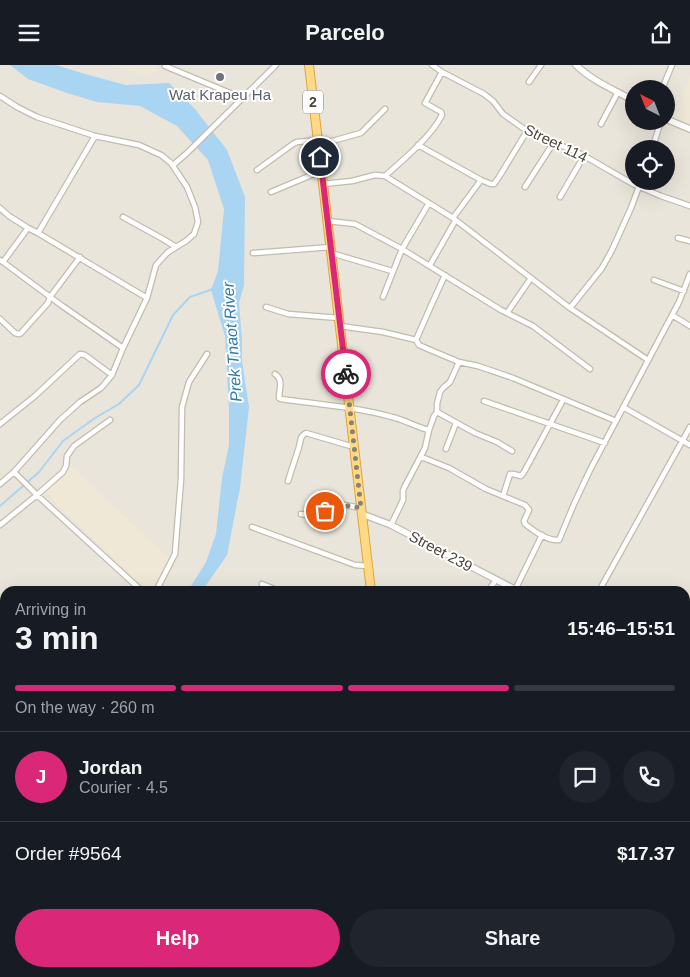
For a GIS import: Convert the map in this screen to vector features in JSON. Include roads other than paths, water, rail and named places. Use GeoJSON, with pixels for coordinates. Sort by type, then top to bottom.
{"type":"FeatureCollection","features":[{"type":"Feature","properties":{"kind":"highway","name":"2"},"geometry":{"type":"LineString","coordinates":[[309,65],[370,586]]}},
{"type":"Feature","properties":{"kind":"street"},"geometry":{"type":"LineString","coordinates":[[173,165],[276,65]]}},
{"type":"Feature","properties":{"kind":"street","name":"Street 114"},"geometry":{"type":"LineString","coordinates":[[432,65],[493,101],[504,114],[527,131],[584,156],[625,180]]}},
{"type":"Feature","properties":{"kind":"street"},"geometry":{"type":"LineString","coordinates":[[528,82],[540,65]]}},
{"type":"Feature","properties":{"kind":"street"},"geometry":{"type":"LineString","coordinates":[[576,65],[595,80],[625,96]]}},
{"type":"Feature","properties":{"kind":"street"},"geometry":{"type":"LineString","coordinates":[[666,80],[672,65]]}},
{"type":"Feature","properties":{"kind":"street"},"geometry":{"type":"LineString","coordinates":[[165,66],[242,97]]}},
{"type":"Feature","properties":{"kind":"street"},"geometry":{"type":"LineString","coordinates":[[384,177],[418,145],[442,115],[441,112],[425,103],[442,72]]}},
{"type":"Feature","properties":{"kind":"street"},"geometry":{"type":"LineString","coordinates":[[601,124],[618,92]]}},
{"type":"Feature","properties":{"kind":"street"},"geometry":{"type":"LineString","coordinates":[[0,96],[37,117],[95,136],[139,145],[162,155],[173,165],[187,187],[198,221],[194,233],[186,241],[168,252],[156,265],[147,298],[112,375],[101,388],[80,402],[60,420],[14,472],[0,483]]}},
{"type":"Feature","properties":{"kind":"street"},"geometry":{"type":"LineString","coordinates":[[257,170],[297,142],[325,143],[361,133],[385,109]]}},
{"type":"Feature","properties":{"kind":"street"},"geometry":{"type":"LineString","coordinates":[[675,123],[690,129]]}},
{"type":"Feature","properties":{"kind":"street"},"geometry":{"type":"LineString","coordinates":[[418,145],[481,180],[494,184],[527,131]]}},
{"type":"Feature","properties":{"kind":"street"},"geometry":{"type":"LineString","coordinates":[[38,233],[95,136]]}},
{"type":"Feature","properties":{"kind":"street"},"geometry":{"type":"LineString","coordinates":[[525,187],[554,143]]}},
{"type":"Feature","properties":{"kind":"street"},"geometry":{"type":"LineString","coordinates":[[560,197],[584,156]]}},
{"type":"Feature","properties":{"kind":"street"},"geometry":{"type":"LineString","coordinates":[[271,192],[321,171]]}},
{"type":"Feature","properties":{"kind":"street"},"geometry":{"type":"LineString","coordinates":[[324,184],[352,181],[375,175],[384,177],[454,219],[570,308],[648,360]]}},
{"type":"Feature","properties":{"kind":"street"},"geometry":{"type":"LineString","coordinates":[[430,265],[454,219],[481,180]]}},
{"type":"Feature","properties":{"kind":"street"},"geometry":{"type":"LineString","coordinates":[[570,308],[602,268],[638,190]]}},
{"type":"Feature","properties":{"kind":"street","name":"Street 114"},"geometry":{"type":"LineString","coordinates":[[646,190],[690,206]]}},
{"type":"Feature","properties":{"kind":"street"},"geometry":{"type":"LineString","coordinates":[[382,297],[402,249],[429,203]]}},
{"type":"Feature","properties":{"kind":"street"},"geometry":{"type":"LineString","coordinates":[[0,208],[28,228],[147,298]]}},
{"type":"Feature","properties":{"kind":"street"},"geometry":{"type":"LineString","coordinates":[[123,217],[176,247]]}},
{"type":"Feature","properties":{"kind":"street"},"geometry":{"type":"LineString","coordinates":[[328,221],[355,224],[402,249],[507,313],[533,326],[590,369]]}},
{"type":"Feature","properties":{"kind":"street"},"geometry":{"type":"LineString","coordinates":[[28,228],[2,261],[123,348]]}},
{"type":"Feature","properties":{"kind":"street"},"geometry":{"type":"LineString","coordinates":[[678,238],[690,241]]}},
{"type":"Feature","properties":{"kind":"street"},"geometry":{"type":"LineString","coordinates":[[253,253],[331,250],[392,271]]}},
{"type":"Feature","properties":{"kind":"street"},"geometry":{"type":"LineString","coordinates":[[0,319],[15,333],[19,334],[48,303],[50,297],[80,257]]}},
{"type":"Feature","properties":{"kind":"street"},"geometry":{"type":"LineString","coordinates":[[420,458],[449,468],[486,489],[527,507],[529,510],[524,521],[527,525],[552,540],[559,540],[590,470],[687,288],[690,274]]}},
{"type":"Feature","properties":{"kind":"street"},"geometry":{"type":"LineString","coordinates":[[416,340],[446,275]]}},
{"type":"Feature","properties":{"kind":"street"},"geometry":{"type":"LineString","coordinates":[[507,313],[531,278]]}},
{"type":"Feature","properties":{"kind":"street"},"geometry":{"type":"LineString","coordinates":[[654,280],[687,288]]}},
{"type":"Feature","properties":{"kind":"street"},"geometry":{"type":"LineString","coordinates":[[266,307],[416,340],[420,345],[428,349],[513,379],[616,421]]}},
{"type":"Feature","properties":{"kind":"street"},"geometry":{"type":"LineString","coordinates":[[672,315],[690,326]]}},
{"type":"Feature","properties":{"kind":"street"},"geometry":{"type":"LineString","coordinates":[[0,424],[50,383],[80,354],[85,355],[112,375]]}},
{"type":"Feature","properties":{"kind":"street"},"geometry":{"type":"LineString","coordinates":[[159,586],[175,554],[181,479],[182,407],[189,381],[207,354]]}},
{"type":"Feature","properties":{"kind":"street"},"geometry":{"type":"LineString","coordinates":[[391,525],[403,500],[404,488],[425,448],[429,430],[437,412],[440,392],[450,382],[459,361]]}},
{"type":"Feature","properties":{"kind":"street"},"geometry":{"type":"LineString","coordinates":[[275,374],[280,382],[279,398],[281,399],[350,408],[393,417],[429,430]]}},
{"type":"Feature","properties":{"kind":"street"},"geometry":{"type":"LineString","coordinates":[[503,496],[510,474],[522,475],[563,400]]}},
{"type":"Feature","properties":{"kind":"street"},"geometry":{"type":"LineString","coordinates":[[484,401],[605,443]]}},
{"type":"Feature","properties":{"kind":"street"},"geometry":{"type":"LineString","coordinates":[[623,407],[690,445]]}},
{"type":"Feature","properties":{"kind":"street"},"geometry":{"type":"LineString","coordinates":[[437,412],[512,451]]}},
{"type":"Feature","properties":{"kind":"street"},"geometry":{"type":"LineString","coordinates":[[0,525],[63,472],[67,456],[74,446],[110,420]]}},
{"type":"Feature","properties":{"kind":"street"},"geometry":{"type":"LineString","coordinates":[[446,449],[456,423]]}},
{"type":"Feature","properties":{"kind":"street"},"geometry":{"type":"LineString","coordinates":[[602,586],[690,427]]}},
{"type":"Feature","properties":{"kind":"street"},"geometry":{"type":"LineString","coordinates":[[288,481],[301,439],[306,433],[354,447]]}},
{"type":"Feature","properties":{"kind":"street"},"geometry":{"type":"LineString","coordinates":[[14,472],[137,586]]}},
{"type":"Feature","properties":{"kind":"street"},"geometry":{"type":"LineString","coordinates":[[301,514],[321,514],[333,503],[361,511]]}},
{"type":"Feature","properties":{"kind":"street","name":"Street 239"},"geometry":{"type":"LineString","coordinates":[[361,511],[508,586]]}},
{"type":"Feature","properties":{"kind":"street"},"geometry":{"type":"LineString","coordinates":[[252,527],[355,565],[368,567]]}},
{"type":"Feature","properties":{"kind":"street"},"geometry":{"type":"LineString","coordinates":[[518,586],[542,535]]}},
{"type":"Feature","properties":{"kind":"street"},"geometry":{"type":"LineString","coordinates":[[492,586],[496,580]]}},
{"type":"Feature","properties":{"kind":"street"},"geometry":{"type":"LineString","coordinates":[[262,584],[267,586]]}},
{"type":"Feature","properties":{"kind":"water","name":"Prek Tnaot River"},"geometry":{"type":"Polygon","coordinates":[[[10,65],[56,65],[126,85],[169,83],[195,109],[227,150],[245,197],[244,285],[239,303],[242,361],[249,407],[240,488],[227,555],[205,586],[191,586],[206,562],[216,534],[222,478],[229,445],[225,336],[211,290],[218,271],[224,209],[208,160],[177,126],[140,106],[97,102],[28,79],[10,65]]]}},
{"type":"Feature","properties":{"kind":"waterway","name":"Prek Tnaot River"},"geometry":{"type":"LineString","coordinates":[[0,506],[39,472],[63,441],[95,418],[119,404],[139,385],[173,315],[190,297],[213,289]]}},
{"type":"Feature","properties":{"kind":"place","name":"Wat Krapeu Ha"},"geometry":{"type":"Point","coordinates":[220,77]}}]}
